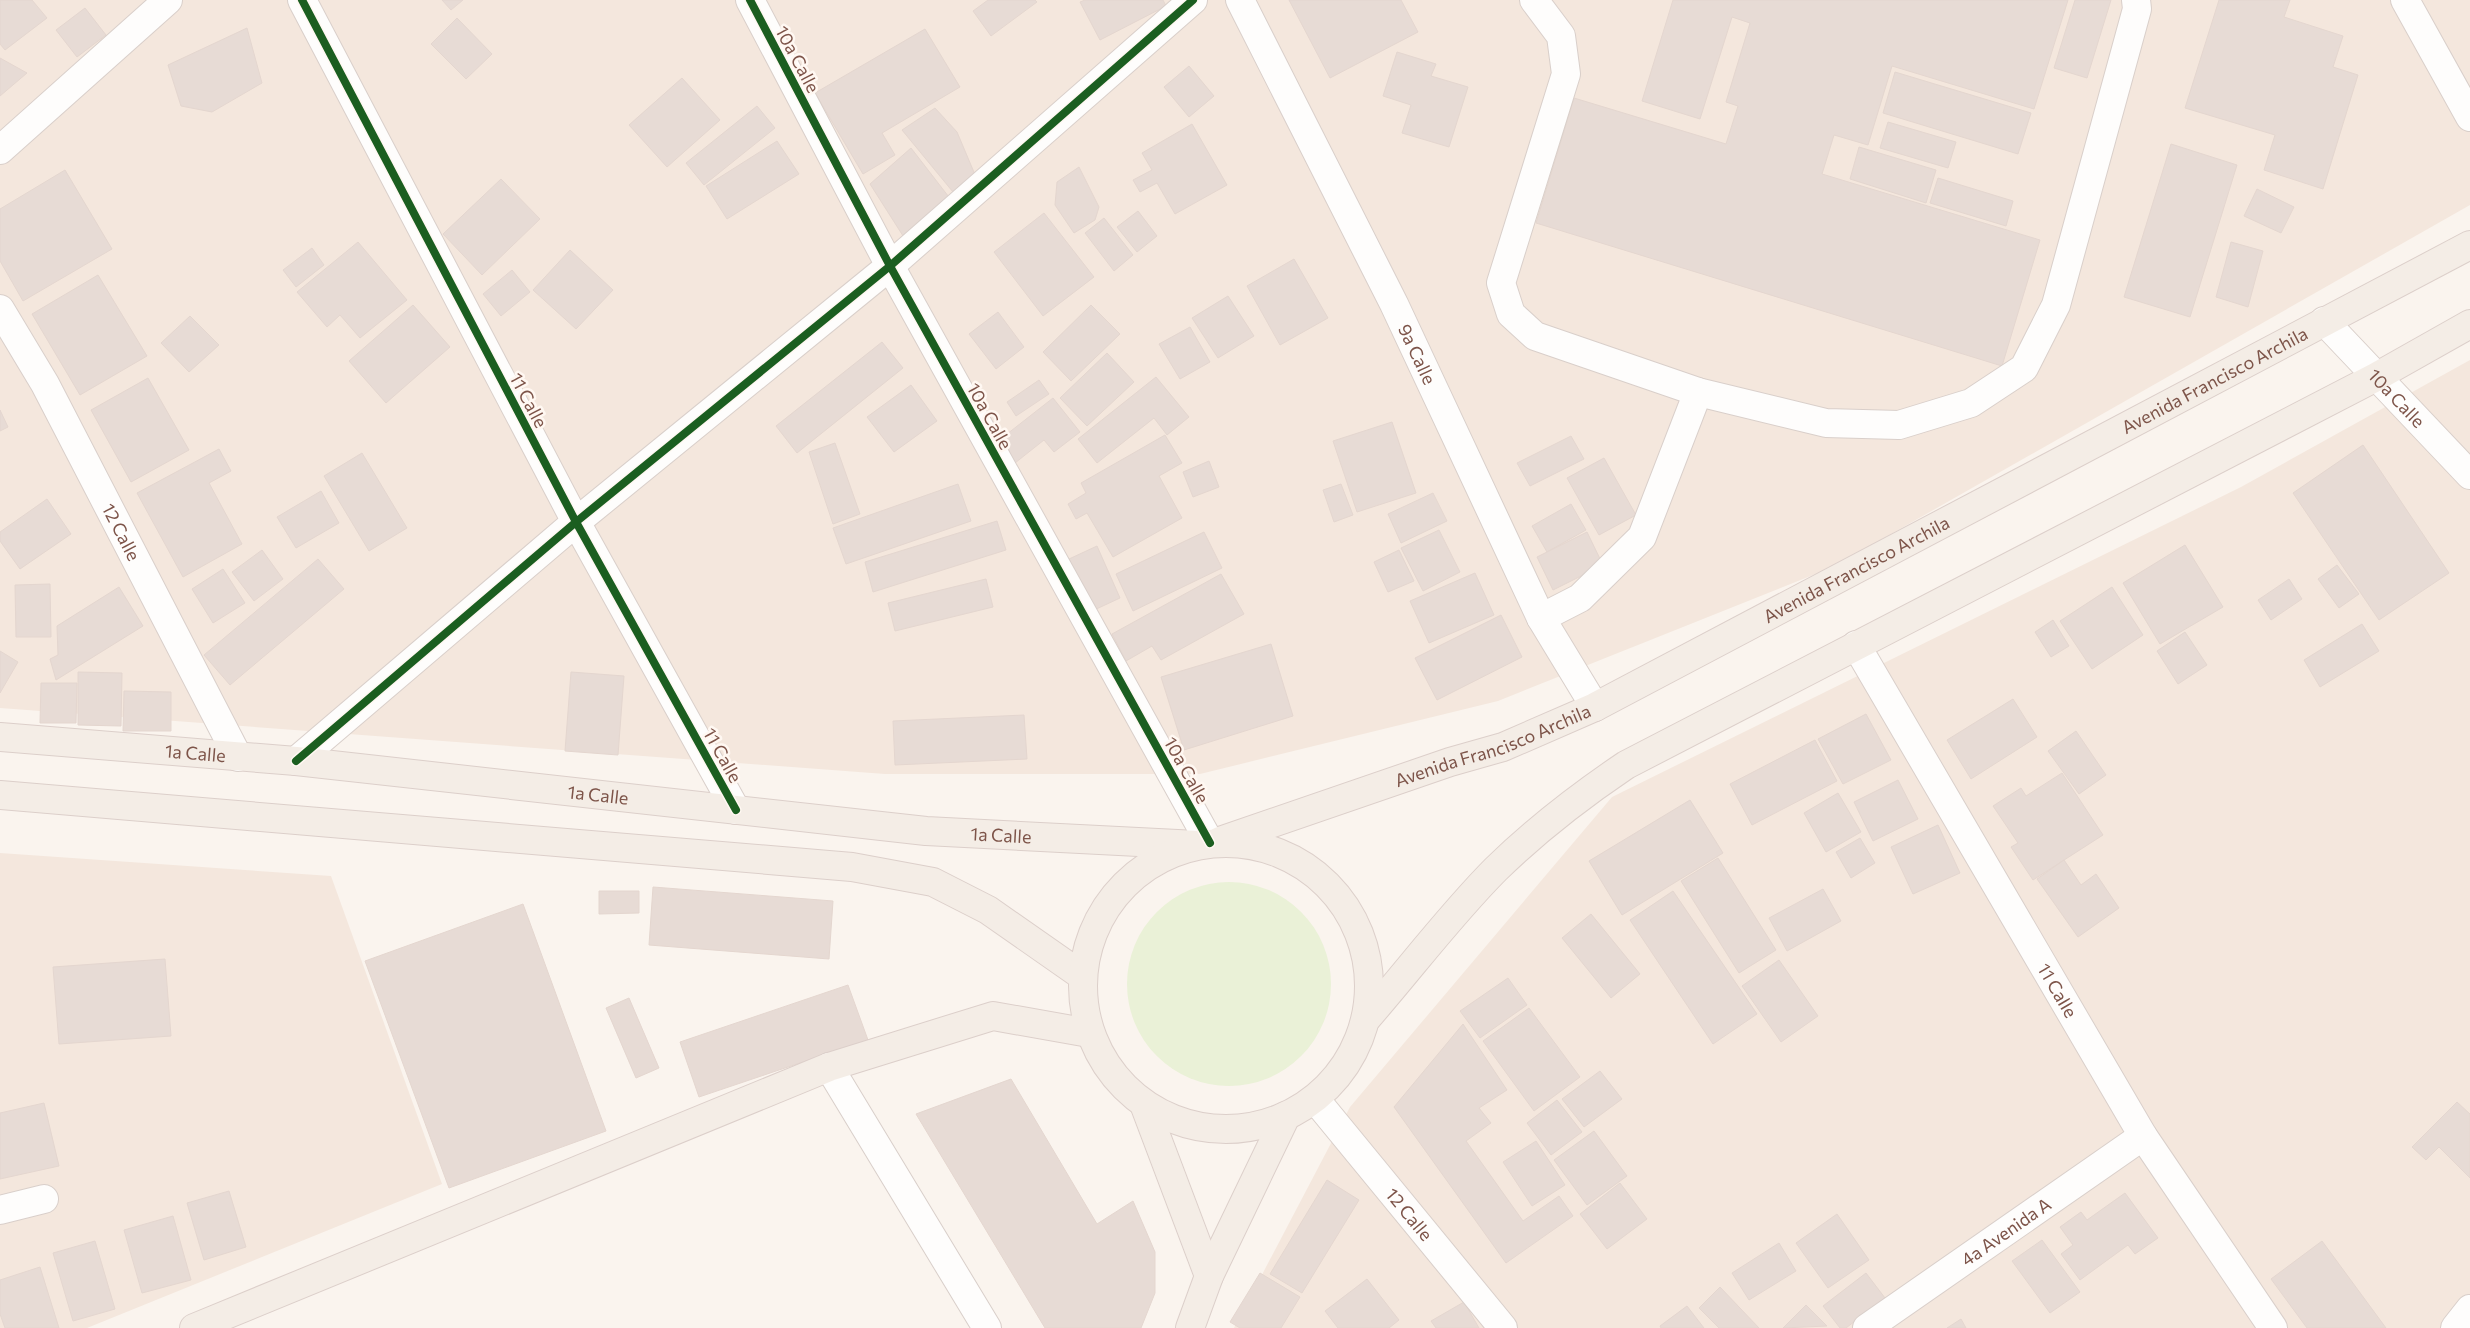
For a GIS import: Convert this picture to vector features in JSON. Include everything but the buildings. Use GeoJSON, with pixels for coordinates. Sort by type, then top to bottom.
{"type":"FeatureCollection","features":[{"type":"Feature","properties":{"kind":"main road","name":"Avenida Francisco Archila"},"geometry":{"type":"LineString","coordinates":[[1081,975],[1089,938],[1106,905],[1130,877],[1161,856],[1209,843],[1450,762],[1503,747],[1595,706],[2470,245]]}},
{"type":"Feature","properties":{"kind":"main road"},"geometry":{"type":"LineString","coordinates":[[0,795],[852,867],[933,882],[988,910],[1081,975],[1089,1033],[1102,1060],[1121,1084],[1144,1104],[1177,1122],[1214,1129],[1250,1127],[1286,1116],[1315,1099],[1338,1076],[1356,1049],[1367,1018],[1496,870],[1546,824],[1590,789],[1626,765],[2376,377],[2470,324]]}},
{"type":"Feature","properties":{"kind":"main road","name":"1a Calle"},"geometry":{"type":"LineString","coordinates":[[0,737],[296,761],[926,831],[1255,844],[1308,867],[1348,908],[1369,961],[1367,1018]]}},
{"type":"Feature","properties":{"kind":"main road"},"geometry":{"type":"LineString","coordinates":[[194,1328],[829,1067],[993,1016],[1089,1033]]}},
{"type":"Feature","properties":{"kind":"main road"},"geometry":{"type":"LineString","coordinates":[[1144,1104],[1209,1276]]}},
{"type":"Feature","properties":{"kind":"main road"},"geometry":{"type":"LineString","coordinates":[[1190,1328],[1209,1276],[1286,1116]]}},
{"type":"Feature","properties":{"kind":"street"},"geometry":{"type":"LineString","coordinates":[[0,150],[168,0]]}},
{"type":"Feature","properties":{"kind":"street","name":"11 Calle"},"geometry":{"type":"LineString","coordinates":[[302,0],[576,522],[736,810]]}},
{"type":"Feature","properties":{"kind":"street","name":"10a Calle"},"geometry":{"type":"LineString","coordinates":[[750,0],[890,266],[1209,843]]}},
{"type":"Feature","properties":{"kind":"street"},"geometry":{"type":"LineString","coordinates":[[296,761],[576,522],[890,266],[1193,0]]}},
{"type":"Feature","properties":{"kind":"street","name":"9a Calle"},"geometry":{"type":"LineString","coordinates":[[1240,0],[1394,304],[1541,618],[1595,706]]}},
{"type":"Feature","properties":{"kind":"street"},"geometry":{"type":"LineString","coordinates":[[1534,0],[1560,36],[1566,74],[1501,282],[1511,314],[1535,336],[1698,392],[1826,423],[1899,424],[1971,403],[2024,368],[2056,305],[2137,9],[2136,0]]}},
{"type":"Feature","properties":{"kind":"street"},"geometry":{"type":"LineString","coordinates":[[2405,0],[2470,117]]}},
{"type":"Feature","properties":{"kind":"street","name":"12 Calle"},"geometry":{"type":"LineString","coordinates":[[0,309],[45,384],[238,757]]}},
{"type":"Feature","properties":{"kind":"street","name":"10a Calle"},"geometry":{"type":"LineString","coordinates":[[2324,322],[2470,475]]}},
{"type":"Feature","properties":{"kind":"street"},"geometry":{"type":"LineString","coordinates":[[1541,618],[1580,598],[1642,537],[1698,392]]}},
{"type":"Feature","properties":{"kind":"street","name":"11 Calle"},"geometry":{"type":"LineString","coordinates":[[1856,645],[2144,1136],[2272,1328]]}},
{"type":"Feature","properties":{"kind":"street"},"geometry":{"type":"LineString","coordinates":[[829,1067],[987,1328]]}},
{"type":"Feature","properties":{"kind":"street","name":"12 Calle"},"geometry":{"type":"LineString","coordinates":[[1315,1099],[1503,1328]]}},
{"type":"Feature","properties":{"kind":"street","name":"4a Avenida A"},"geometry":{"type":"LineString","coordinates":[[1867,1328],[2144,1136]]}},
{"type":"Feature","properties":{"kind":"street"},"geometry":{"type":"LineString","coordinates":[[0,1210],[44,1199]]}},
{"type":"Feature","properties":{"kind":"street"},"geometry":{"type":"LineString","coordinates":[[2455,1328],[2470,1309]]}},
{"type":"Feature","properties":{"kind":"shaded area"},"geometry":{"type":"Polygon","coordinates":[[[0,0],[2470,0],[2470,205],[1833,567],[1498,701],[1200,774],[885,774],[0,708],[0,0]]]}},
{"type":"Feature","properties":{"kind":"shaded area"},"geometry":{"type":"Polygon","coordinates":[[[2470,360],[2470,1328],[1234,1328],[1350,1107],[1612,797],[2241,487],[2470,360]]]}},
{"type":"Feature","properties":{"kind":"shaded area"},"geometry":{"type":"Polygon","coordinates":[[[0,853],[331,876],[442,1184],[87,1328],[0,1328],[0,853]]]}},
{"type":"Feature","properties":{"kind":"green space"},"geometry":{"type":"Polygon","coordinates":[[[1229,882],[1249,884],[1268,890],[1277,894],[1301,912],[1319,936],[1323,945],[1329,964],[1331,984],[1329,1004],[1323,1023],[1319,1032],[1301,1056],[1277,1074],[1268,1078],[1249,1084],[1229,1086],[1209,1084],[1190,1078],[1181,1074],[1157,1056],[1139,1032],[1135,1023],[1129,1004],[1127,984],[1129,964],[1135,945],[1139,936],[1157,912],[1181,894],[1190,890],[1209,884],[1229,882]]]}},
{"type":"Feature","properties":{"kind":"cycle path"},"geometry":{"type":"LineString","coordinates":[[302,0],[576,522],[736,810]]}},
{"type":"Feature","properties":{"kind":"cycle path"},"geometry":{"type":"LineString","coordinates":[[750,0],[890,266],[1210,843]]}},
{"type":"Feature","properties":{"kind":"cycle path"},"geometry":{"type":"LineString","coordinates":[[296,761],[576,522],[890,266],[1193,0]]}}]}
